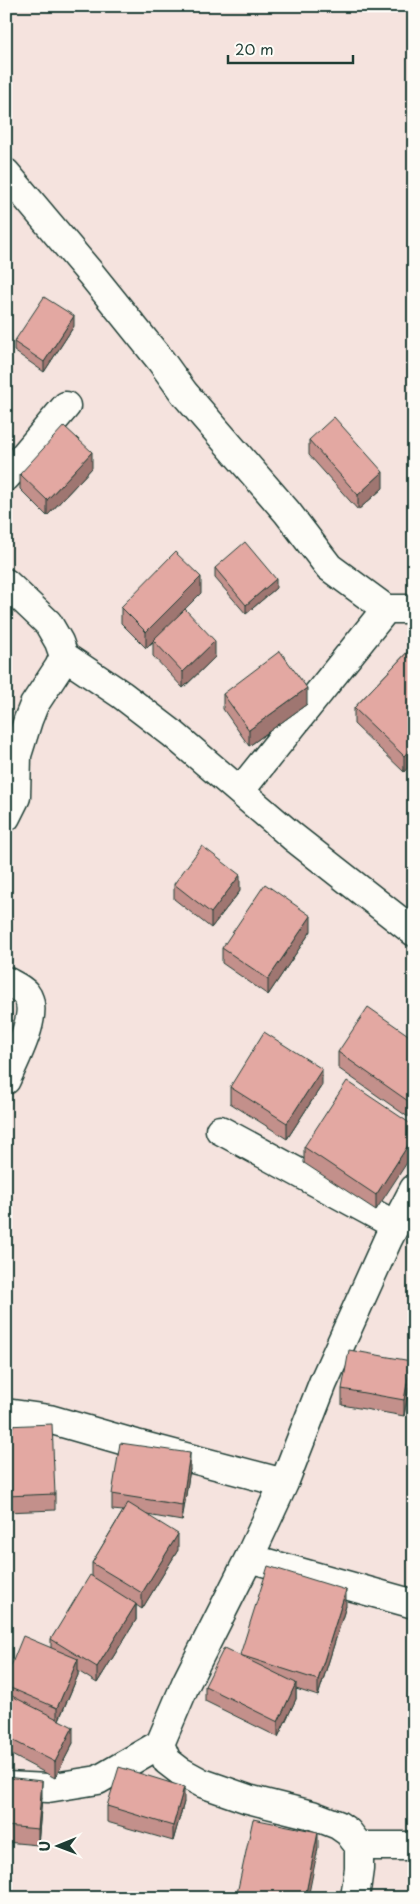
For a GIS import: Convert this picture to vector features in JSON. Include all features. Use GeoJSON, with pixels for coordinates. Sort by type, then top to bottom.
{"type":"FeatureCollection","features":[{"type":"Feature","properties":{"kind":"street"},"geometry":{"type":"LineString","coordinates":[[6,174],[73,251],[161,361],[184,393],[288,512],[329,567],[386,609],[414,609]]}},
{"type":"Feature","properties":{"kind":"street"},"geometry":{"type":"LineString","coordinates":[[6,477],[66,406]]}},
{"type":"Feature","properties":{"kind":"street"},"geometry":{"type":"LineString","coordinates":[[6,583],[48,623],[59,642],[64,656],[122,695],[173,734],[293,836],[414,932]]}},
{"type":"Feature","properties":{"kind":"street"},"geometry":{"type":"LineString","coordinates":[[240,791],[386,609]]}},
{"type":"Feature","properties":{"kind":"street"},"geometry":{"type":"LineString","coordinates":[[6,818],[16,796],[17,755],[28,720],[34,705],[64,656]]}},
{"type":"Feature","properties":{"kind":"street"},"geometry":{"type":"LineString","coordinates":[[6,981],[17,986],[27,994],[31,1017],[6,1080]]}},
{"type":"Feature","properties":{"kind":"street"},"geometry":{"type":"LineString","coordinates":[[220,1130],[395,1225]]}},
{"type":"Feature","properties":{"kind":"street"},"geometry":{"type":"LineString","coordinates":[[6,1786],[48,1788],[98,1780],[160,1744],[186,1683],[249,1558],[284,1483],[323,1382],[395,1225],[414,1189]]}},
{"type":"Feature","properties":{"kind":"street"},"geometry":{"type":"LineString","coordinates":[[6,1413],[49,1419],[284,1483]]}},
{"type":"Feature","properties":{"kind":"street"},"geometry":{"type":"LineString","coordinates":[[249,1558],[414,1604]]}},
{"type":"Feature","properties":{"kind":"street"},"geometry":{"type":"LineString","coordinates":[[160,1744],[167,1761],[180,1771],[202,1783],[248,1799],[312,1816],[338,1825],[348,1832],[359,1846],[359,1869],[355,1898]]}},
{"type":"Feature","properties":{"kind":"street"},"geometry":{"type":"LineString","coordinates":[[359,1846],[414,1846]]}},
{"type":"Feature","properties":{"kind":"building"},"geometry":{"type":"Polygon","coordinates":[[[44,297],[74,316],[44,362],[14,342],[44,297]]]}},
{"type":"Feature","properties":{"kind":"building"},"geometry":{"type":"Polygon","coordinates":[[[334,417],[383,472],[358,495],[309,440],[334,417]]]}},
{"type":"Feature","properties":{"kind":"building"},"geometry":{"type":"Polygon","coordinates":[[[64,426],[92,452],[47,500],[20,474],[64,426]]]}},
{"type":"Feature","properties":{"kind":"building"},"geometry":{"type":"Polygon","coordinates":[[[245,542],[276,579],[246,605],[215,568],[245,542]]]}},
{"type":"Feature","properties":{"kind":"building"},"geometry":{"type":"Polygon","coordinates":[[[175,552],[201,577],[146,632],[121,607],[175,552]]]}},
{"type":"Feature","properties":{"kind":"building"},"geometry":{"type":"Polygon","coordinates":[[[185,609],[215,641],[183,672],[153,640],[185,609]]]}},
{"type":"Feature","properties":{"kind":"building"},"geometry":{"type":"Polygon","coordinates":[[[414,645],[414,745],[404,756],[354,708],[414,645]]]}},
{"type":"Feature","properties":{"kind":"building"},"geometry":{"type":"Polygon","coordinates":[[[280,651],[307,688],[249,730],[223,694],[280,651]]]}},
{"type":"Feature","properties":{"kind":"building"},"geometry":{"type":"Polygon","coordinates":[[[202,846],[240,875],[211,913],[174,884],[202,846]]]}},
{"type":"Feature","properties":{"kind":"building"},"geometry":{"type":"Polygon","coordinates":[[[265,884],[311,916],[268,979],[222,948],[265,884]]]}},
{"type":"Feature","properties":{"kind":"building"},"geometry":{"type":"Polygon","coordinates":[[[368,1007],[414,1039],[414,1093],[408,1101],[338,1052],[368,1007]]]}},
{"type":"Feature","properties":{"kind":"building"},"geometry":{"type":"Polygon","coordinates":[[[264,1032],[322,1069],[287,1123],[230,1087],[264,1032]]]}},
{"type":"Feature","properties":{"kind":"building"},"geometry":{"type":"Polygon","coordinates":[[[347,1081],[414,1126],[414,1136],[376,1195],[304,1147],[347,1081]]]}},
{"type":"Feature","properties":{"kind":"building"},"geometry":{"type":"Polygon","coordinates":[[[349,1350],[411,1361],[404,1400],[342,1389],[349,1350]]]}},
{"type":"Feature","properties":{"kind":"building"},"geometry":{"type":"Polygon","coordinates":[[[52,1424],[55,1494],[6,1496],[6,1426],[52,1424]]]}},
{"type":"Feature","properties":{"kind":"building"},"geometry":{"type":"Polygon","coordinates":[[[120,1443],[190,1453],[182,1505],[112,1494],[120,1443]]]}},
{"type":"Feature","properties":{"kind":"building"},"geometry":{"type":"Polygon","coordinates":[[[128,1503],[178,1534],[142,1593],[92,1563],[128,1503]]]}},
{"type":"Feature","properties":{"kind":"building"},"geometry":{"type":"Polygon","coordinates":[[[268,1566],[346,1590],[318,1680],[240,1655],[268,1566]]]}},
{"type":"Feature","properties":{"kind":"building"},"geometry":{"type":"Polygon","coordinates":[[[90,1575],[136,1604],[97,1667],[51,1639],[90,1575]]]}},
{"type":"Feature","properties":{"kind":"building"},"geometry":{"type":"Polygon","coordinates":[[[23,1636],[78,1659],[57,1708],[6,1686],[6,1678],[23,1636]]]}},
{"type":"Feature","properties":{"kind":"building"},"geometry":{"type":"Polygon","coordinates":[[[224,1648],[296,1683],[278,1722],[205,1686],[224,1648]]]}},
{"type":"Feature","properties":{"kind":"building"},"geometry":{"type":"Polygon","coordinates":[[[6,1693],[73,1727],[55,1762],[6,1737],[6,1693]]]}},
{"type":"Feature","properties":{"kind":"building"},"geometry":{"type":"Polygon","coordinates":[[[119,1767],[184,1787],[173,1826],[107,1806],[119,1767]]]}},
{"type":"Feature","properties":{"kind":"building"},"geometry":{"type":"Polygon","coordinates":[[[6,1777],[42,1781],[38,1829],[6,1826],[6,1777]]]}},
{"type":"Feature","properties":{"kind":"building"},"geometry":{"type":"Polygon","coordinates":[[[253,1819],[318,1832],[305,1898],[236,1898],[253,1819]]]}}]}
